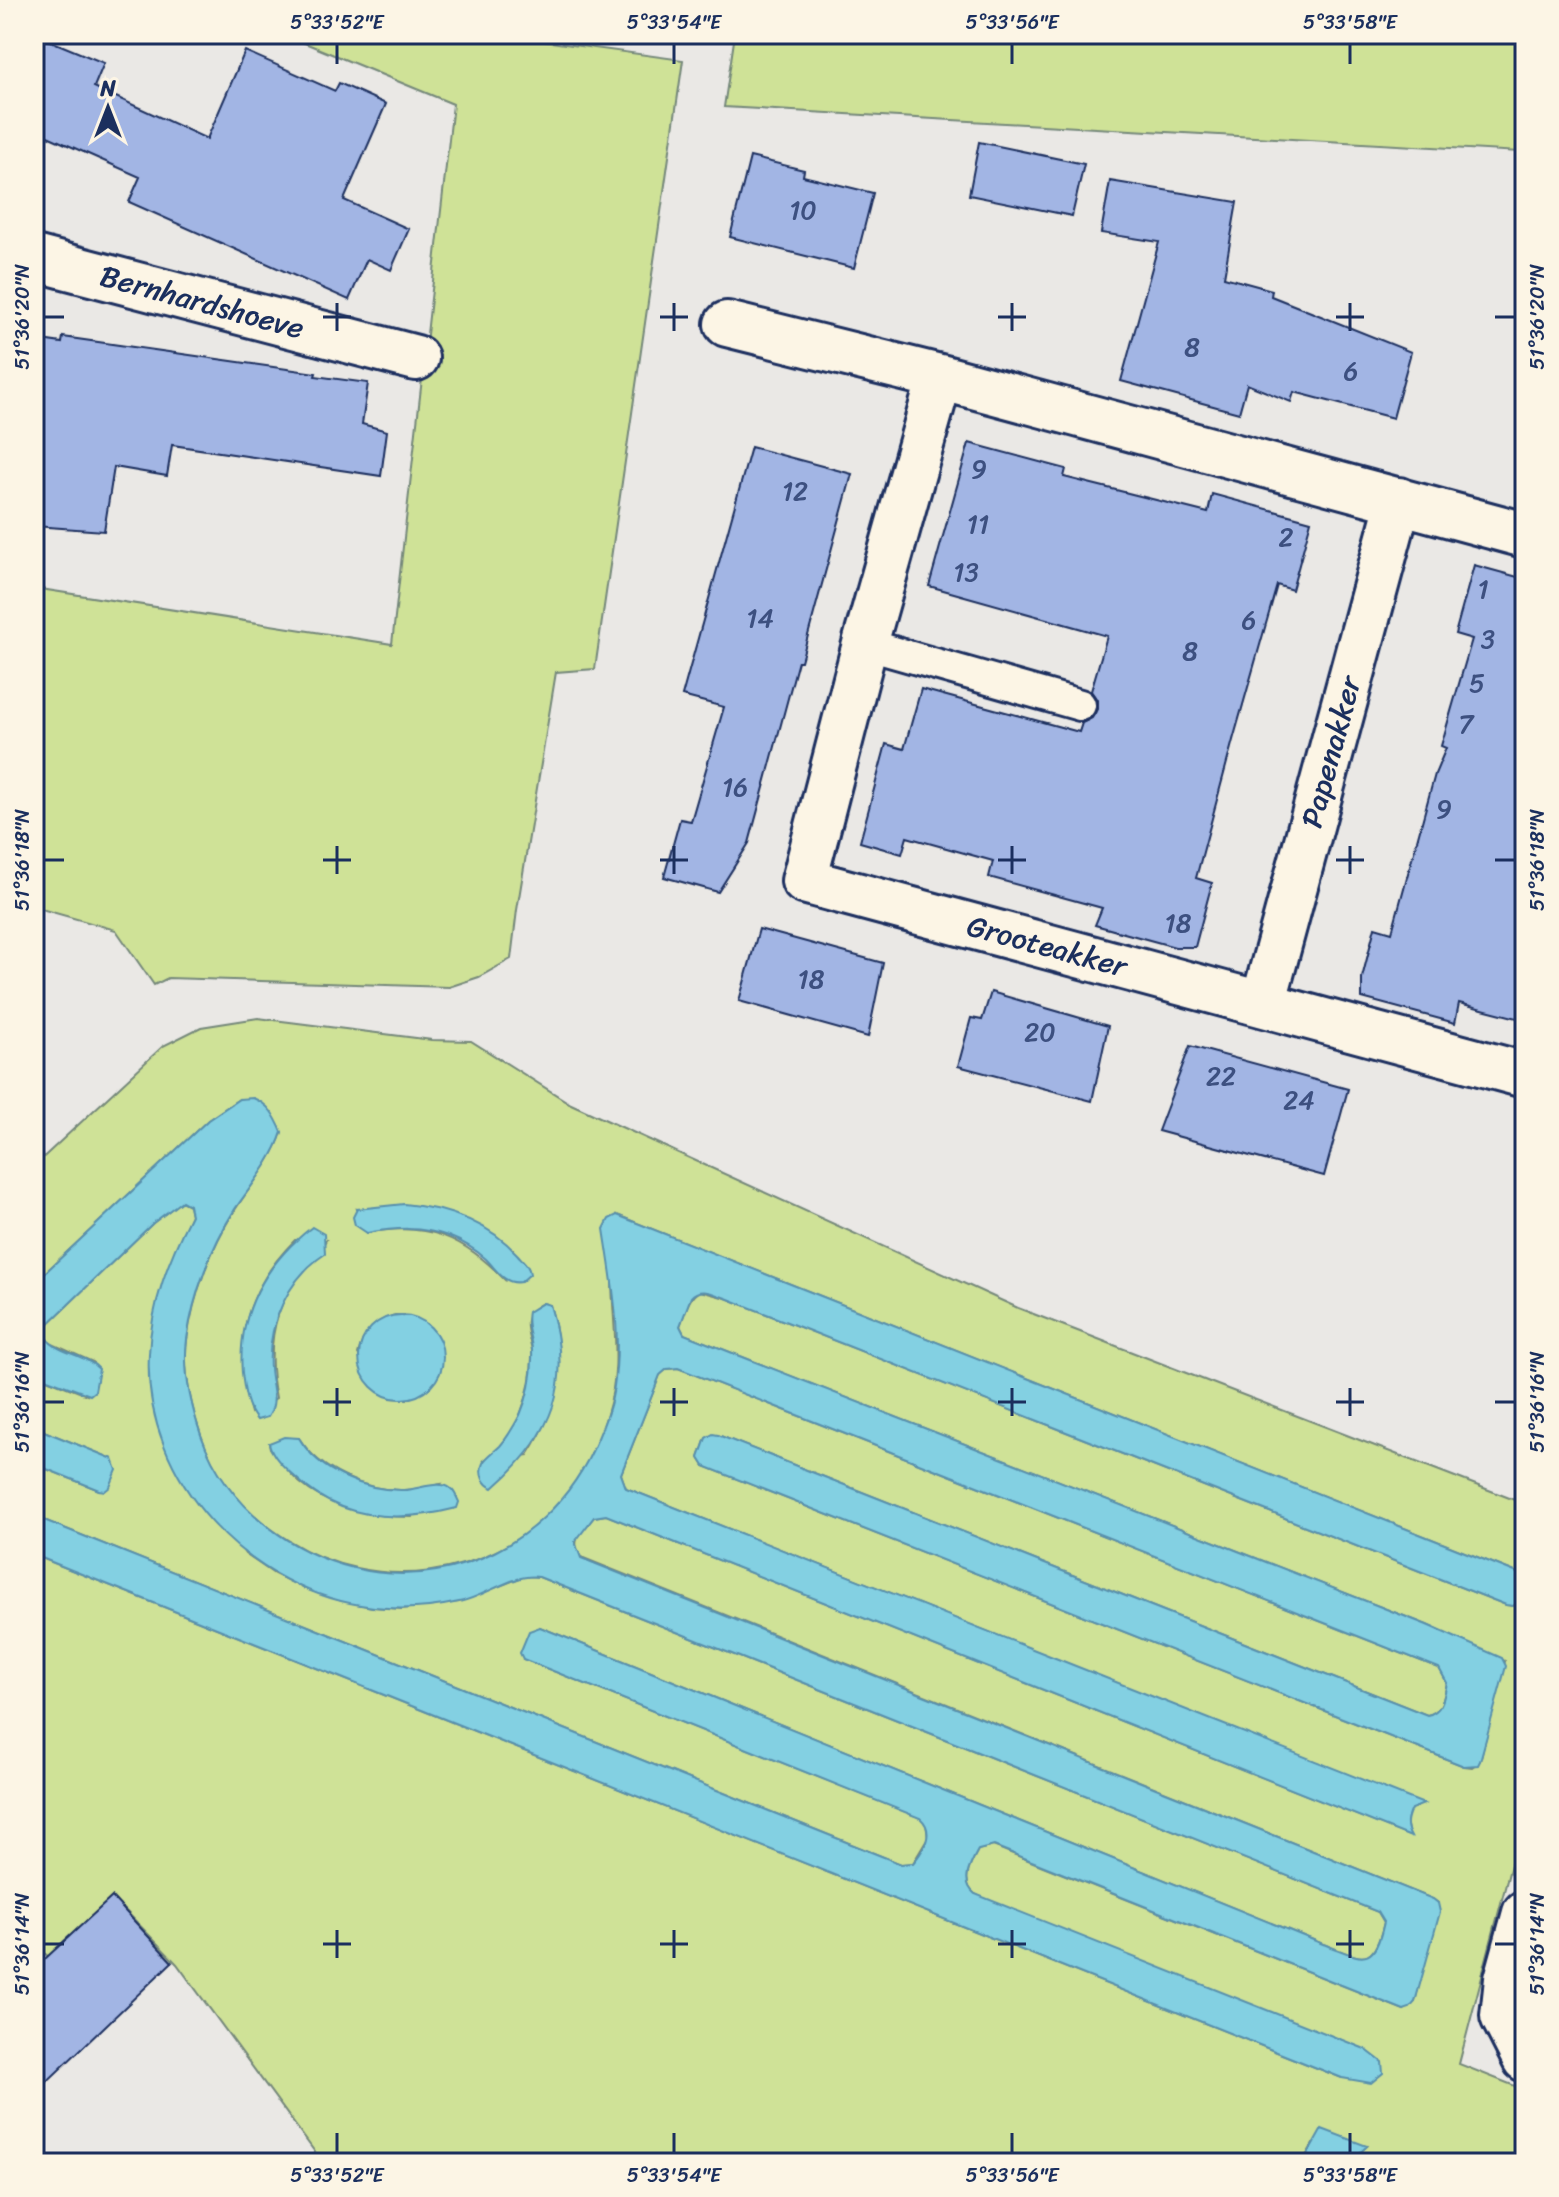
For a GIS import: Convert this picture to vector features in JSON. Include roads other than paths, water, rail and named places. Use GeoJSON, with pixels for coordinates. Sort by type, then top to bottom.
{"type":"FeatureCollection","features":[{"type":"Feature","properties":{"kind":"street","name":"Bernhardshoeve"},"geometry":{"type":"LineString","coordinates":[[34,258],[416,358]]}},
{"type":"Feature","properties":{"kind":"street"},"geometry":{"type":"LineString","coordinates":[[727,324],[940,377],[1525,535]]}},
{"type":"Feature","properties":{"kind":"street","name":"Grooteakker"},"geometry":{"type":"LineString","coordinates":[[940,377],[865,644],[804,881],[1525,1075]]}},
{"type":"Feature","properties":{"kind":"street","name":"Papenakker"},"geometry":{"type":"LineString","coordinates":[[1263,1004],[1399,500]]}},
{"type":"Feature","properties":{"kind":"street"},"geometry":{"type":"LineString","coordinates":[[1525,1913],[1507,1979],[1503,2016],[1525,2059]]}},
{"type":"Feature","properties":{"kind":"lane"},"geometry":{"type":"LineString","coordinates":[[865,644],[1080,705]]}},
{"type":"Feature","properties":{"kind":"water"},"geometry":{"type":"Polygon","coordinates":[[[253,1098],[271,1111],[282,1132],[268,1163],[226,1224],[204,1272],[187,1339],[189,1388],[197,1424],[208,1451],[235,1495],[272,1530],[332,1562],[378,1572],[423,1573],[467,1563],[508,1544],[544,1517],[575,1481],[598,1438],[613,1393],[616,1327],[604,1229],[609,1219],[617,1215],[1525,1576],[1524,1600],[1513,1606],[1506,1605],[726,1298],[703,1291],[691,1297],[680,1326],[684,1334],[1427,1625],[1502,1658],[1506,1666],[1480,1761],[1478,1765],[1464,1766],[704,1466],[699,1458],[706,1438],[718,1435],[1427,1715],[1440,1707],[1445,1693],[1447,1683],[1439,1668],[678,1368],[667,1369],[660,1375],[621,1474],[626,1488],[1424,1804],[1411,1809],[1409,1813],[1407,1826],[1411,1837],[606,1515],[594,1517],[575,1542],[581,1558],[1433,1899],[1438,1903],[1440,1912],[1415,2002],[1404,2010],[994,1846],[978,1850],[968,1873],[968,1884],[975,1894],[1365,2049],[1382,2062],[1383,2073],[1371,2083],[1342,2078],[34,1555],[34,1516],[901,1864],[913,1863],[921,1852],[927,1829],[920,1818],[523,1659],[520,1653],[529,1631],[540,1627],[1323,1944],[1364,1957],[1370,1954],[1380,1938],[1384,1922],[1378,1912],[539,1577],[509,1582],[449,1604],[385,1608],[329,1598],[286,1580],[247,1554],[213,1523],[185,1486],[164,1445],[152,1401],[149,1354],[153,1317],[175,1248],[191,1215],[189,1205],[182,1201],[153,1223],[45,1327],[43,1333],[54,1345],[99,1369],[95,1391],[90,1395],[34,1374],[34,1283],[208,1120],[239,1099],[253,1098]]]}},
{"type":"Feature","properties":{"kind":"water"},"geometry":{"type":"Polygon","coordinates":[[[404,1204],[451,1213],[480,1225],[506,1243],[525,1263],[530,1274],[521,1282],[510,1281],[473,1249],[438,1233],[408,1229],[367,1233],[355,1225],[353,1217],[357,1209],[404,1204]]]}},
{"type":"Feature","properties":{"kind":"water"},"geometry":{"type":"Polygon","coordinates":[[[312,1227],[324,1234],[325,1254],[300,1276],[282,1304],[270,1352],[273,1405],[268,1417],[257,1420],[248,1404],[242,1373],[244,1330],[250,1309],[268,1273],[312,1227]]]}},
{"type":"Feature","properties":{"kind":"water"},"geometry":{"type":"Polygon","coordinates":[[[543,1303],[550,1305],[560,1359],[553,1406],[531,1448],[493,1488],[483,1478],[483,1463],[506,1439],[523,1407],[532,1366],[528,1312],[543,1303]]]}},
{"type":"Feature","properties":{"kind":"water"},"geometry":{"type":"Polygon","coordinates":[[[401,1315],[417,1318],[431,1327],[440,1341],[443,1357],[440,1373],[431,1387],[417,1396],[401,1399],[385,1396],[371,1387],[362,1373],[359,1357],[362,1341],[371,1327],[385,1318],[401,1315]]]}},
{"type":"Feature","properties":{"kind":"water"},"geometry":{"type":"Polygon","coordinates":[[[34,1427],[113,1459],[117,1470],[110,1487],[105,1491],[99,1490],[34,1464],[34,1427]]]}},
{"type":"Feature","properties":{"kind":"water"},"geometry":{"type":"Polygon","coordinates":[[[284,1437],[299,1438],[318,1461],[359,1483],[408,1490],[437,1485],[448,1487],[459,1502],[457,1508],[414,1516],[392,1516],[371,1515],[331,1503],[313,1492],[276,1458],[269,1443],[284,1437]]]}},
{"type":"Feature","properties":{"kind":"water"},"geometry":{"type":"Polygon","coordinates":[[[1322,2129],[1367,2146],[1349,2163],[1303,2163],[1322,2129]]]}}]}
